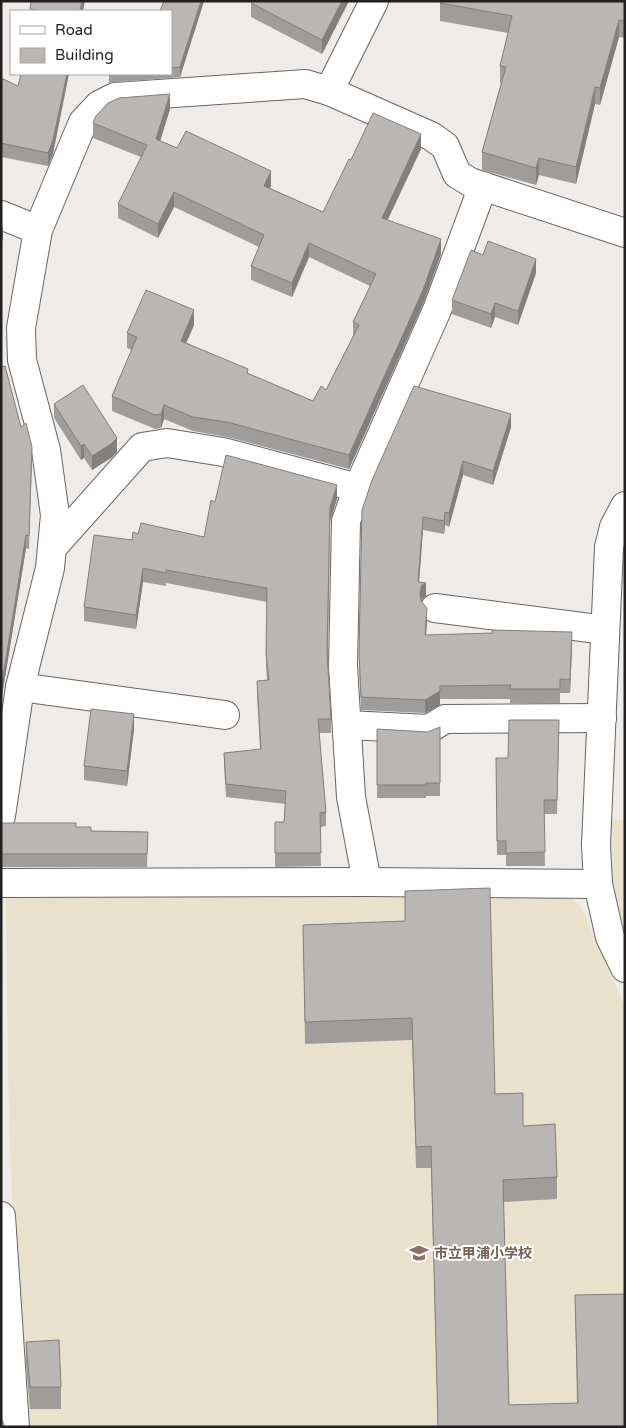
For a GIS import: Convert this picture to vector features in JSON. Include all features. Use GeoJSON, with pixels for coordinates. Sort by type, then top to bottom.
{"type":"FeatureCollection","features":[{"type":"Feature","properties":{"kind":"street"},"geometry":{"type":"LineString","coordinates":[[330,91],[374,1]]}},
{"type":"Feature","properties":{"kind":"street"},"geometry":{"type":"LineString","coordinates":[[1,816],[3,786],[20,687],[50,568],[55,515],[46,450],[22,360],[11,339],[21,328],[38,230],[84,122],[99,105],[115,97],[305,84],[330,91],[431,136],[444,146],[457,174],[470,182],[625,233]]}},
{"type":"Feature","properties":{"kind":"street"},"geometry":{"type":"LineString","coordinates":[[367,882],[350,797],[343,666],[346,521],[358,488],[437,310],[483,186]]}},
{"type":"Feature","properties":{"kind":"street"},"geometry":{"type":"LineString","coordinates":[[1,215],[38,230]]}},
{"type":"Feature","properties":{"kind":"street"},"geometry":{"type":"LineString","coordinates":[[52,548],[142,447],[168,443],[223,452],[358,488]]}},
{"type":"Feature","properties":{"kind":"street"},"geometry":{"type":"LineString","coordinates":[[625,506],[614,527],[609,546],[596,845],[598,884],[610,936],[625,968]]}},
{"type":"Feature","properties":{"kind":"street"},"geometry":{"type":"LineString","coordinates":[[435,608],[605,630]]}},
{"type":"Feature","properties":{"kind":"street"},"geometry":{"type":"LineString","coordinates":[[20,687],[226,715]]}},
{"type":"Feature","properties":{"kind":"street"},"geometry":{"type":"LineString","coordinates":[[347,724],[429,729],[445,719],[602,718]]}},
{"type":"Feature","properties":{"kind":"street"},"geometry":{"type":"LineString","coordinates":[[1,883],[367,882],[598,884]]}},
{"type":"Feature","properties":{"kind":"street"},"geometry":{"type":"LineString","coordinates":[[1,1216],[15,1427]]}},
{"type":"Feature","properties":{"kind":"shaded area"},"geometry":{"type":"Polygon","coordinates":[[[610,819],[625,820],[625,921],[618,920],[610,889],[610,819]]]}},
{"type":"Feature","properties":{"kind":"shaded area"},"geometry":{"type":"Polygon","coordinates":[[[6,892],[568,893],[582,909],[625,1007],[625,1427],[25,1427],[11,1176],[6,892]]]}},
{"type":"Feature","properties":{"kind":"building"},"geometry":{"type":"Polygon","coordinates":[[[31,1],[82,1],[80,10],[30,9],[31,1]]]}},
{"type":"Feature","properties":{"kind":"building"},"geometry":{"type":"Polygon","coordinates":[[[164,1],[201,1],[180,67],[172,68],[172,10],[160,10],[164,1]]]}},
{"type":"Feature","properties":{"kind":"building"},"geometry":{"type":"Polygon","coordinates":[[[252,1],[342,1],[322,40],[251,3],[252,1]]]}},
{"type":"Feature","properties":{"kind":"building"},"geometry":{"type":"Polygon","coordinates":[[[440,1],[625,1],[625,21],[619,20],[600,88],[595,87],[576,167],[539,158],[536,168],[482,152],[506,67],[500,66],[512,16],[440,3],[440,1]]]}},
{"type":"Feature","properties":{"kind":"building"},"geometry":{"type":"Polygon","coordinates":[[[21,75],[67,75],[53,140],[48,153],[1,143],[1,78],[18,86],[21,75]]]}},
{"type":"Feature","properties":{"kind":"building"},"geometry":{"type":"Polygon","coordinates":[[[170,94],[156,139],[177,148],[186,131],[271,171],[264,186],[323,212],[349,159],[351,160],[373,113],[421,134],[382,218],[441,239],[423,290],[349,455],[227,422],[193,417],[164,405],[161,414],[155,415],[112,396],[137,337],[127,333],[146,290],[194,310],[181,341],[248,369],[247,373],[313,401],[321,386],[326,390],[359,325],[353,322],[376,274],[309,243],[292,283],[251,266],[264,235],[174,192],[158,224],[118,204],[147,145],[93,123],[96,116],[108,103],[119,98],[170,94]]]}},
{"type":"Feature","properties":{"kind":"building"},"geometry":{"type":"Polygon","coordinates":[[[488,241],[536,259],[518,311],[495,303],[491,314],[452,300],[471,250],[483,255],[488,241]]]}},
{"type":"Feature","properties":{"kind":"building"},"geometry":{"type":"Polygon","coordinates":[[[5,366],[21,427],[26,423],[32,447],[29,536],[26,535],[1,689],[1,367],[5,366]]]}},
{"type":"Feature","properties":{"kind":"building"},"geometry":{"type":"Polygon","coordinates":[[[83,385],[117,438],[92,456],[84,444],[81,446],[54,404],[83,385]]]}},
{"type":"Feature","properties":{"kind":"building"},"geometry":{"type":"Polygon","coordinates":[[[414,386],[511,414],[493,471],[463,461],[449,513],[445,512],[444,521],[423,517],[418,582],[426,583],[422,585],[420,593],[421,601],[427,608],[425,635],[493,633],[492,630],[572,632],[570,680],[560,679],[560,689],[510,689],[511,685],[440,686],[440,691],[425,700],[361,697],[359,652],[362,510],[372,480],[414,386]]]}},
{"type":"Feature","properties":{"kind":"building"},"geometry":{"type":"Polygon","coordinates":[[[226,455],[337,485],[330,507],[327,652],[331,719],[318,719],[326,812],[320,813],[321,853],[275,853],[275,822],[284,822],[286,791],[226,784],[224,753],[261,749],[257,681],[269,680],[266,653],[267,588],[166,570],[166,573],[143,568],[136,615],[84,607],[94,535],[132,540],[133,532],[138,534],[141,523],[204,537],[211,500],[215,502],[226,455]]]}},
{"type":"Feature","properties":{"kind":"building"},"geometry":{"type":"Polygon","coordinates":[[[91,709],[134,714],[127,771],[84,766],[91,709]]]}},
{"type":"Feature","properties":{"kind":"building"},"geometry":{"type":"Polygon","coordinates":[[[509,720],[559,720],[557,800],[544,800],[545,852],[506,853],[506,841],[497,841],[496,758],[508,758],[509,720]]]}},
{"type":"Feature","properties":{"kind":"building"},"geometry":{"type":"Polygon","coordinates":[[[440,727],[440,783],[426,783],[426,785],[377,785],[377,729],[428,732],[440,727]]]}},
{"type":"Feature","properties":{"kind":"building"},"geometry":{"type":"Polygon","coordinates":[[[1,823],[76,823],[76,827],[91,827],[91,831],[148,832],[147,854],[1,854],[1,823]]]}},
{"type":"Feature","properties":{"kind":"building","name":"市立甲浦小学校"},"geometry":{"type":"Polygon","coordinates":[[[490,888],[495,1094],[523,1093],[523,1126],[555,1124],[557,1177],[503,1180],[509,1405],[578,1403],[575,1295],[625,1294],[625,1427],[438,1427],[431,1146],[416,1147],[412,1018],[305,1022],[303,925],[405,921],[405,891],[490,888]]]}},
{"type":"Feature","properties":{"kind":"building"},"geometry":{"type":"Polygon","coordinates":[[[59,1340],[61,1387],[30,1387],[26,1342],[59,1340]]]}},
{"type":"Feature","properties":{"kind":"building"},"geometry":{"type":"Polygon","coordinates":[[[1,1419],[4,1424],[4,1427],[1,1427],[1,1419]]]}},
{"type":"Feature","properties":{"kind":"place","name":"市立甲浦小学校"},"geometry":{"type":"Point","coordinates":[419,1253]}}]}
